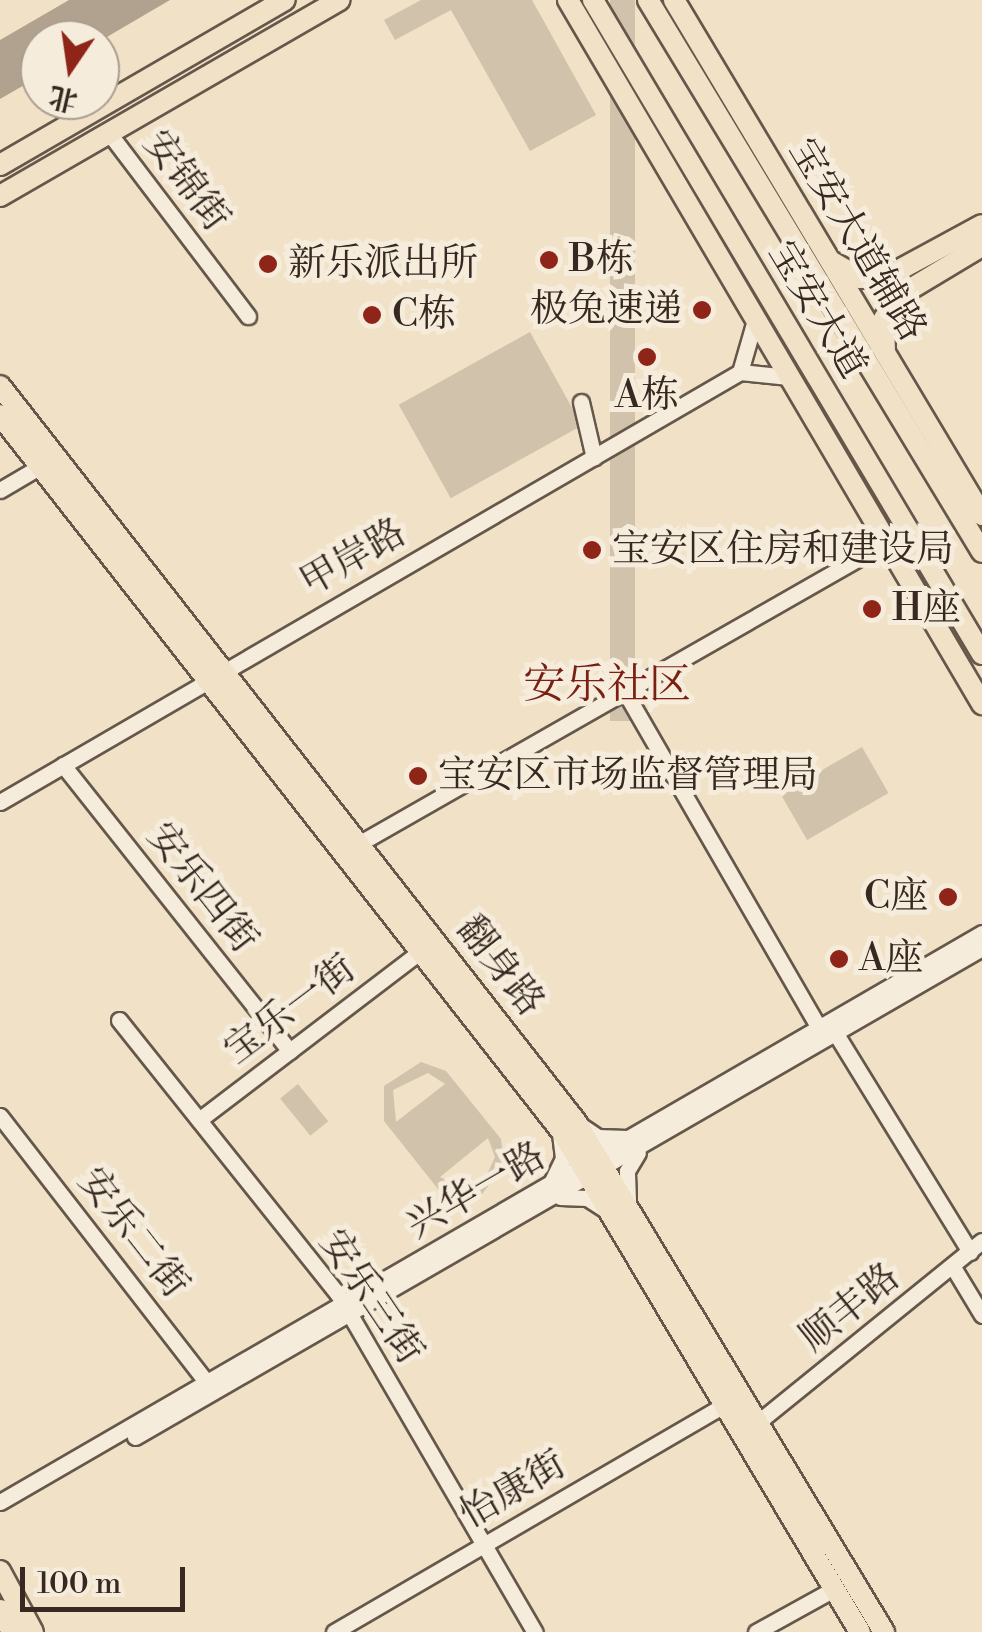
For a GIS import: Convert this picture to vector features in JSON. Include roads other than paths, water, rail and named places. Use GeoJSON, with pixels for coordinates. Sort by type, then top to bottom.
{"type":"FeatureCollection","features":[{"type":"Feature","properties":{"kind":"highway"},"geometry":{"type":"LineString","coordinates":[[0,1611],[14,1632]]}},
{"type":"Feature","properties":{"kind":"main road"},"geometry":{"type":"LineString","coordinates":[[0,165],[285,0]]}},
{"type":"Feature","properties":{"kind":"main road"},"geometry":{"type":"LineString","coordinates":[[0,196],[339,0]]}},
{"type":"Feature","properties":{"kind":"main road","name":"宝安大道"},"geometry":{"type":"LineString","coordinates":[[648,0],[982,552]]}},
{"type":"Feature","properties":{"kind":"main road","name":"宝安大道辅路"},"geometry":{"type":"LineString","coordinates":[[674,0],[979,511]]}},
{"type":"Feature","properties":{"kind":"main road"},"geometry":{"type":"LineString","coordinates":[[577,3],[982,704]]}},
{"type":"Feature","properties":{"kind":"main road","name":"宝安大道"},"geometry":{"type":"LineString","coordinates":[[577,3],[656,104],[982,654]]}},
{"type":"Feature","properties":{"kind":"main road"},"geometry":{"type":"LineString","coordinates":[[827,258],[860,278],[886,277],[982,225]]}},
{"type":"Feature","properties":{"kind":"main road"},"geometry":{"type":"LineString","coordinates":[[887,358],[884,319],[897,296],[982,246]]}},
{"type":"Feature","properties":{"kind":"main road"},"geometry":{"type":"LineString","coordinates":[[878,380],[979,511]]}},
{"type":"Feature","properties":{"kind":"main road","name":"翻身路"},"geometry":{"type":"LineString","coordinates":[[0,386],[219,675],[420,952],[560,1116]]}},
{"type":"Feature","properties":{"kind":"main road"},"geometry":{"type":"LineString","coordinates":[[834,407],[908,578]]}},
{"type":"Feature","properties":{"kind":"main road","name":"翻身路"},"geometry":{"type":"LineString","coordinates":[[0,415],[39,467],[360,843],[560,1116],[757,1423],[884,1632]]}},
{"type":"Feature","properties":{"kind":"main road"},"geometry":{"type":"LineString","coordinates":[[952,654],[982,688]]}},
{"type":"Feature","properties":{"kind":"main road","name":"翻身路"},"geometry":{"type":"LineString","coordinates":[[623,1215],[725,1404],[860,1632]]}},
{"type":"Feature","properties":{"kind":"main road"},"geometry":{"type":"LineString","coordinates":[[0,1571],[33,1632]]}},
{"type":"Feature","properties":{"kind":"street","name":"安锦街"},"geometry":{"type":"LineString","coordinates":[[109,133],[248,316]]}},
{"type":"Feature","properties":{"kind":"street"},"geometry":{"type":"LineString","coordinates":[[754,315],[740,372],[775,369],[792,380]]}},
{"type":"Feature","properties":{"kind":"street","name":"甲岸路"},"geometry":{"type":"LineString","coordinates":[[0,802],[740,372]]}},
{"type":"Feature","properties":{"kind":"street"},"geometry":{"type":"LineString","coordinates":[[581,402],[594,458]]}},
{"type":"Feature","properties":{"kind":"street"},"geometry":{"type":"LineString","coordinates":[[0,490],[39,467]]}},
{"type":"Feature","properties":{"kind":"street"},"geometry":{"type":"LineString","coordinates":[[360,843],[887,542]]}},
{"type":"Feature","properties":{"kind":"street"},"geometry":{"type":"LineString","coordinates":[[625,692],[820,1028],[836,1034],[976,1246]]}},
{"type":"Feature","properties":{"kind":"street","name":"安乐四街"},"geometry":{"type":"LineString","coordinates":[[63,765],[290,1051]]}},
{"type":"Feature","properties":{"kind":"street","name":"兴华一路"},"geometry":{"type":"LineString","coordinates":[[648,1136],[982,933]]}},
{"type":"Feature","properties":{"kind":"street","name":"兴华一路"},"geometry":{"type":"LineString","coordinates":[[348,1311],[548,1187],[594,1167],[836,1034],[982,948]]}},
{"type":"Feature","properties":{"kind":"street","name":"宝乐一街"},"geometry":{"type":"LineString","coordinates":[[199,1120],[420,952]]}},
{"type":"Feature","properties":{"kind":"street","name":"安乐三街"},"geometry":{"type":"LineString","coordinates":[[119,1020],[348,1311],[535,1632]]}},
{"type":"Feature","properties":{"kind":"street","name":"安乐二街"},"geometry":{"type":"LineString","coordinates":[[0,1116],[211,1387]]}},
{"type":"Feature","properties":{"kind":"street"},"geometry":{"type":"LineString","coordinates":[[560,1116],[598,1137],[648,1136]]}},
{"type":"Feature","properties":{"kind":"street"},"geometry":{"type":"LineString","coordinates":[[548,1187],[563,1158],[560,1116]]}},
{"type":"Feature","properties":{"kind":"street"},"geometry":{"type":"LineString","coordinates":[[543,1205],[578,1196],[623,1215],[627,1172],[648,1136]]}},
{"type":"Feature","properties":{"kind":"street","name":"兴华一路"},"geometry":{"type":"LineString","coordinates":[[0,1502],[543,1205],[594,1167]]}},
{"type":"Feature","properties":{"kind":"street","name":"顺丰路"},"geometry":{"type":"LineString","coordinates":[[757,1423],[976,1246]]}},
{"type":"Feature","properties":{"kind":"street"},"geometry":{"type":"LineString","coordinates":[[952,1266],[982,1315]]}},
{"type":"Feature","properties":{"kind":"street","name":"兴华一路"},"geometry":{"type":"LineString","coordinates":[[0,1512],[211,1387]]}},
{"type":"Feature","properties":{"kind":"street","name":"怡康街"},"geometry":{"type":"LineString","coordinates":[[334,1632],[725,1404]]}},
{"type":"Feature","properties":{"kind":"street"},"geometry":{"type":"LineString","coordinates":[[756,1632],[834,1588]]}},
{"type":"Feature","properties":{"kind":"place","name":"B栋"},"geometry":{"type":"Point","coordinates":[549,260]}},
{"type":"Feature","properties":{"kind":"place","name":"新乐派出所"},"geometry":{"type":"Point","coordinates":[268,264]}},
{"type":"Feature","properties":{"kind":"place","name":"极兔速递"},"geometry":{"type":"Point","coordinates":[702,310]}},
{"type":"Feature","properties":{"kind":"place","name":"C栋"},"geometry":{"type":"Point","coordinates":[372,315]}},
{"type":"Feature","properties":{"kind":"place","name":"A栋"},"geometry":{"type":"Point","coordinates":[647,357]}},
{"type":"Feature","properties":{"kind":"place","name":"宝安区住房和建设局"},"geometry":{"type":"Point","coordinates":[592,550]}},
{"type":"Feature","properties":{"kind":"place","name":"H座"},"geometry":{"type":"Point","coordinates":[872,609]}},
{"type":"Feature","properties":{"kind":"place","name":"宝安区市场监督管理局"},"geometry":{"type":"Point","coordinates":[418,776]}},
{"type":"Feature","properties":{"kind":"place","name":"C座"},"geometry":{"type":"Point","coordinates":[948,897]}},
{"type":"Feature","properties":{"kind":"place","name":"A座"},"geometry":{"type":"Point","coordinates":[839,959]}},
{"type":"Feature","properties":{"kind":"district","name":"安乐社区"},"geometry":{"type":"Point","coordinates":[607,686]}}]}
